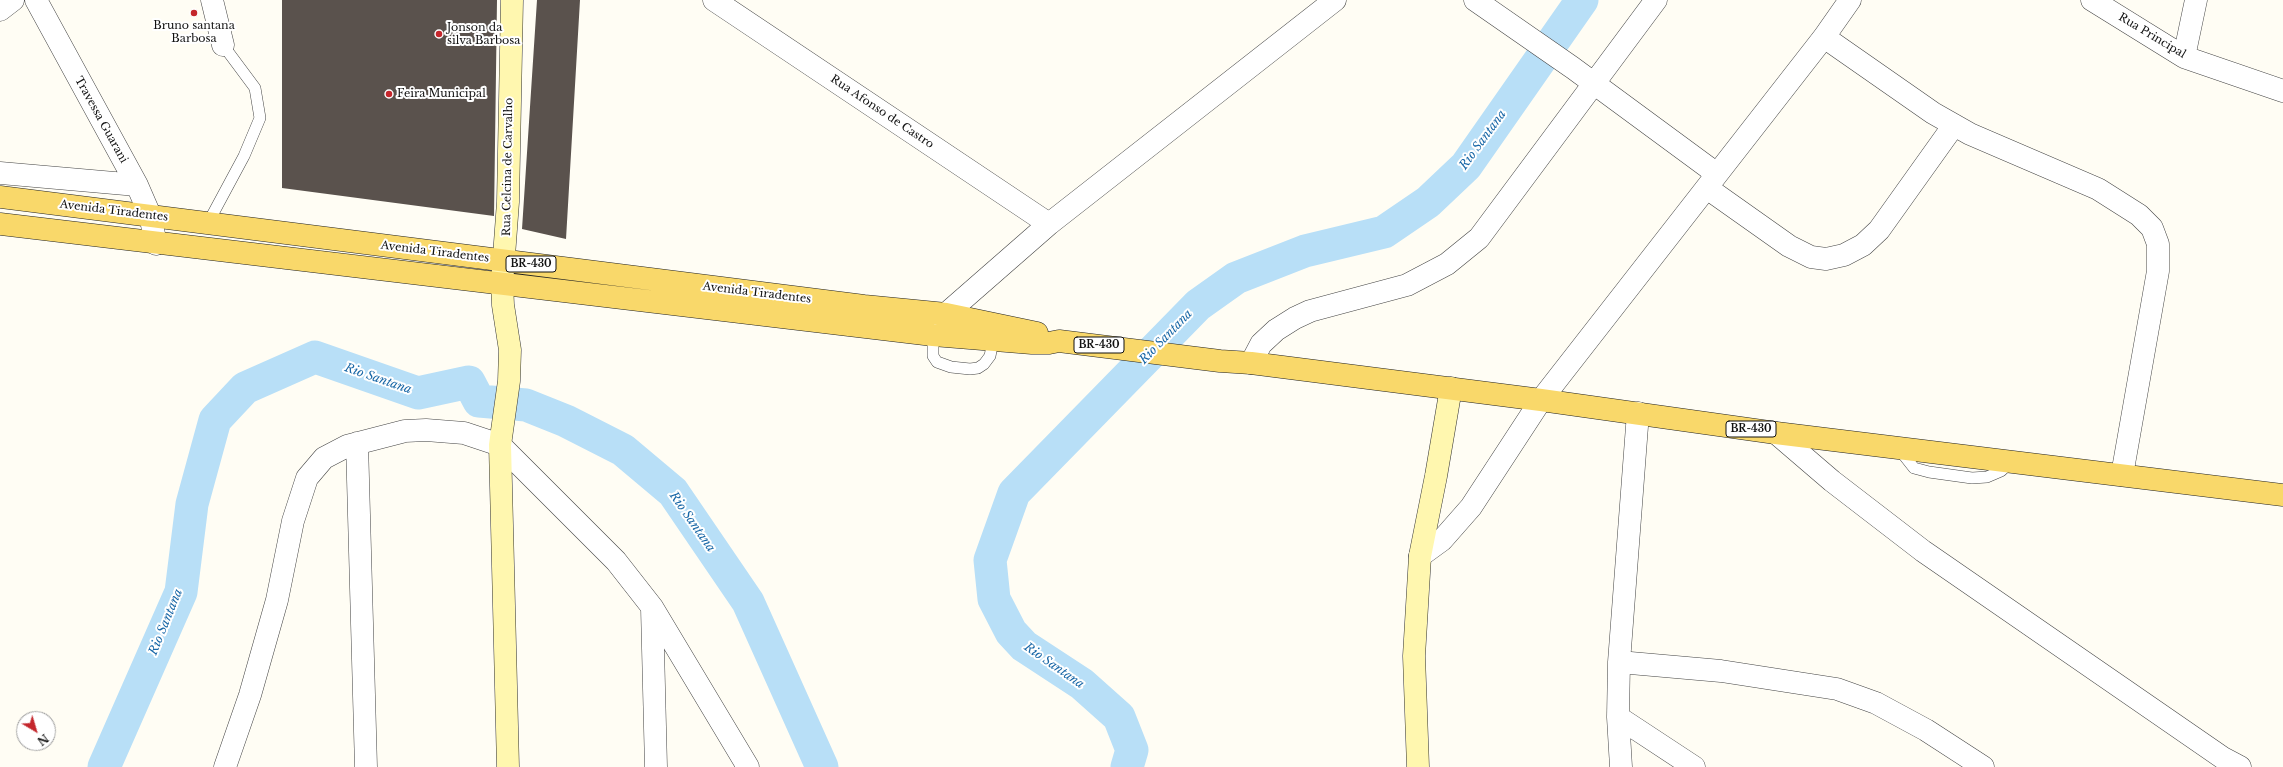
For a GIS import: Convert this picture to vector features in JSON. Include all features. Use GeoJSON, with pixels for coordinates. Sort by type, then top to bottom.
{"type":"FeatureCollection","features":[{"type":"Feature","properties":{"kind":"main road","name":"Avenida Tiradentes"},"geometry":{"type":"LineString","coordinates":[[0,197],[864,306],[946,314],[994,332],[1043,334],[1059,341],[1220,361],[1252,363]]}},
{"type":"Feature","properties":{"kind":"main road","name":"BR-430"},"geometry":{"type":"LineString","coordinates":[[0,224],[156,244],[502,283],[933,335],[994,332]]}},
{"type":"Feature","properties":{"kind":"main road","name":"BR-430"},"geometry":{"type":"LineString","coordinates":[[1252,363],[1541,400],[1776,433],[2283,495]]}},
{"type":"Feature","properties":{"kind":"street"},"geometry":{"type":"LineString","coordinates":[[0,10],[12,0]]}},
{"type":"Feature","properties":{"kind":"street","name":"Travessa Guarani"},"geometry":{"type":"LineString","coordinates":[[36,0],[137,185],[150,215],[156,244]]}},
{"type":"Feature","properties":{"kind":"street"},"geometry":{"type":"LineString","coordinates":[[212,0],[223,45]]}},
{"type":"Feature","properties":{"kind":"street","name":"Rua Celcina de Carvalho"},"geometry":{"type":"LineString","coordinates":[[508,767],[500,444],[509,381],[510,350],[503,305],[502,283],[505,261],[512,0]]}},
{"type":"Feature","properties":{"kind":"street","name":"Rua Afonso de Castro"},"geometry":{"type":"LineString","coordinates":[[714,0],[1049,224]]}},
{"type":"Feature","properties":{"kind":"street"},"geometry":{"type":"LineString","coordinates":[[933,335],[946,314],[1049,224],[1335,0]]}},
{"type":"Feature","properties":{"kind":"street"},"geometry":{"type":"LineString","coordinates":[[1475,0],[1594,83],[1789,246],[1811,257],[1826,259],[1844,255],[1863,245],[1879,230],[1954,125]]}},
{"type":"Feature","properties":{"kind":"street"},"geometry":{"type":"LineString","coordinates":[[1252,363],[1261,344],[1276,330],[1296,318],[1310,311],[1406,285],[1447,264],[1474,242],[1505,204],[1656,0]]}},
{"type":"Feature","properties":{"kind":"street"},"geometry":{"type":"LineString","coordinates":[[1420,556],[1442,540],[1471,507],[1541,400],[1824,37],[1850,0]]}},
{"type":"Feature","properties":{"kind":"street","name":"Rua Principal"},"geometry":{"type":"LineString","coordinates":[[2092,0],[2184,57],[2283,91]]}},
{"type":"Feature","properties":{"kind":"street"},"geometry":{"type":"LineString","coordinates":[[2184,57],[2196,0]]}},
{"type":"Feature","properties":{"kind":"street"},"geometry":{"type":"LineString","coordinates":[[1824,37],[1904,94],[1954,125],[1970,134],[2098,189],[2139,216],[2152,228],[2158,244],[2158,271],[2122,475]]}},
{"type":"Feature","properties":{"kind":"street"},"geometry":{"type":"LineString","coordinates":[[0,173],[137,185]]}},
{"type":"Feature","properties":{"kind":"street"},"geometry":{"type":"LineString","coordinates":[[1418,767],[1414,656],[1420,556],[1436,476],[1451,388]]}},
{"type":"Feature","properties":{"kind":"street"},"geometry":{"type":"LineString","coordinates":[[1621,767],[1618,717],[1619,662],[1638,413]]}},
{"type":"Feature","properties":{"kind":"street"},"geometry":{"type":"LineString","coordinates":[[224,767],[250,695],[276,607],[293,521],[303,487],[312,471],[324,458],[338,450],[357,443],[404,431],[426,430],[464,433],[500,444],[616,561],[652,607],[748,767]]}},
{"type":"Feature","properties":{"kind":"street"},"geometry":{"type":"LineString","coordinates":[[1776,433],[1832,481],[1923,551],[2226,764]]}},
{"type":"Feature","properties":{"kind":"street"},"geometry":{"type":"LineString","coordinates":[[357,443],[366,767]]}},
{"type":"Feature","properties":{"kind":"street"},"geometry":{"type":"LineString","coordinates":[[652,607],[656,767]]}},
{"type":"Feature","properties":{"kind":"street"},"geometry":{"type":"LineString","coordinates":[[1619,662],[1728,672],[1837,689],[1876,703],[1926,730],[1983,767]]}},
{"type":"Feature","properties":{"kind":"street"},"geometry":{"type":"LineString","coordinates":[[1618,717],[1694,767]]}},
{"type":"Feature","properties":{"kind":"lane"},"geometry":{"type":"LineString","coordinates":[[208,223],[244,156],[260,118],[255,88],[223,45]]}},
{"type":"Feature","properties":{"kind":"lane"},"geometry":{"type":"LineString","coordinates":[[933,335],[933,356],[937,362],[950,367],[970,369],[978,368],[984,364],[990,356],[994,332]]}},
{"type":"Feature","properties":{"kind":"building","name":"Feira Municipal"},"geometry":{"type":"Polygon","coordinates":[[[282,0],[497,0],[494,216],[282,188],[282,0]]]}},
{"type":"Feature","properties":{"kind":"building"},"geometry":{"type":"Polygon","coordinates":[[[537,0],[580,0],[566,239],[522,229],[537,0]]]}},
{"type":"Feature","properties":{"kind":"waterway","name":"Rio Santana"},"geometry":{"type":"LineString","coordinates":[[1127,767],[1132,750],[1119,717],[1082,684],[1024,646],[1011,632],[994,599],[990,560],[1014,493],[1198,305],[1236,278],[1305,251],[1384,232],[1428,202],[1466,166],[1582,0]]}},
{"type":"Feature","properties":{"kind":"waterway","name":"Rio Santana"},"geometry":{"type":"LineString","coordinates":[[104,767],[181,592],[192,504],[215,420],[245,388],[315,357],[418,393],[469,382],[479,401],[526,405],[566,421],[623,450],[673,492],[748,602],[822,767]]}},
{"type":"Feature","properties":{"kind":"place","name":"Bruno santana Barbosa"},"geometry":{"type":"Point","coordinates":[194,13]}},
{"type":"Feature","properties":{"kind":"place","name":"Jonson da silva Barbosa"},"geometry":{"type":"Point","coordinates":[439,34]}},
{"type":"Feature","properties":{"kind":"place","name":"Feira Municipal"},"geometry":{"type":"Point","coordinates":[389,94]}}]}
